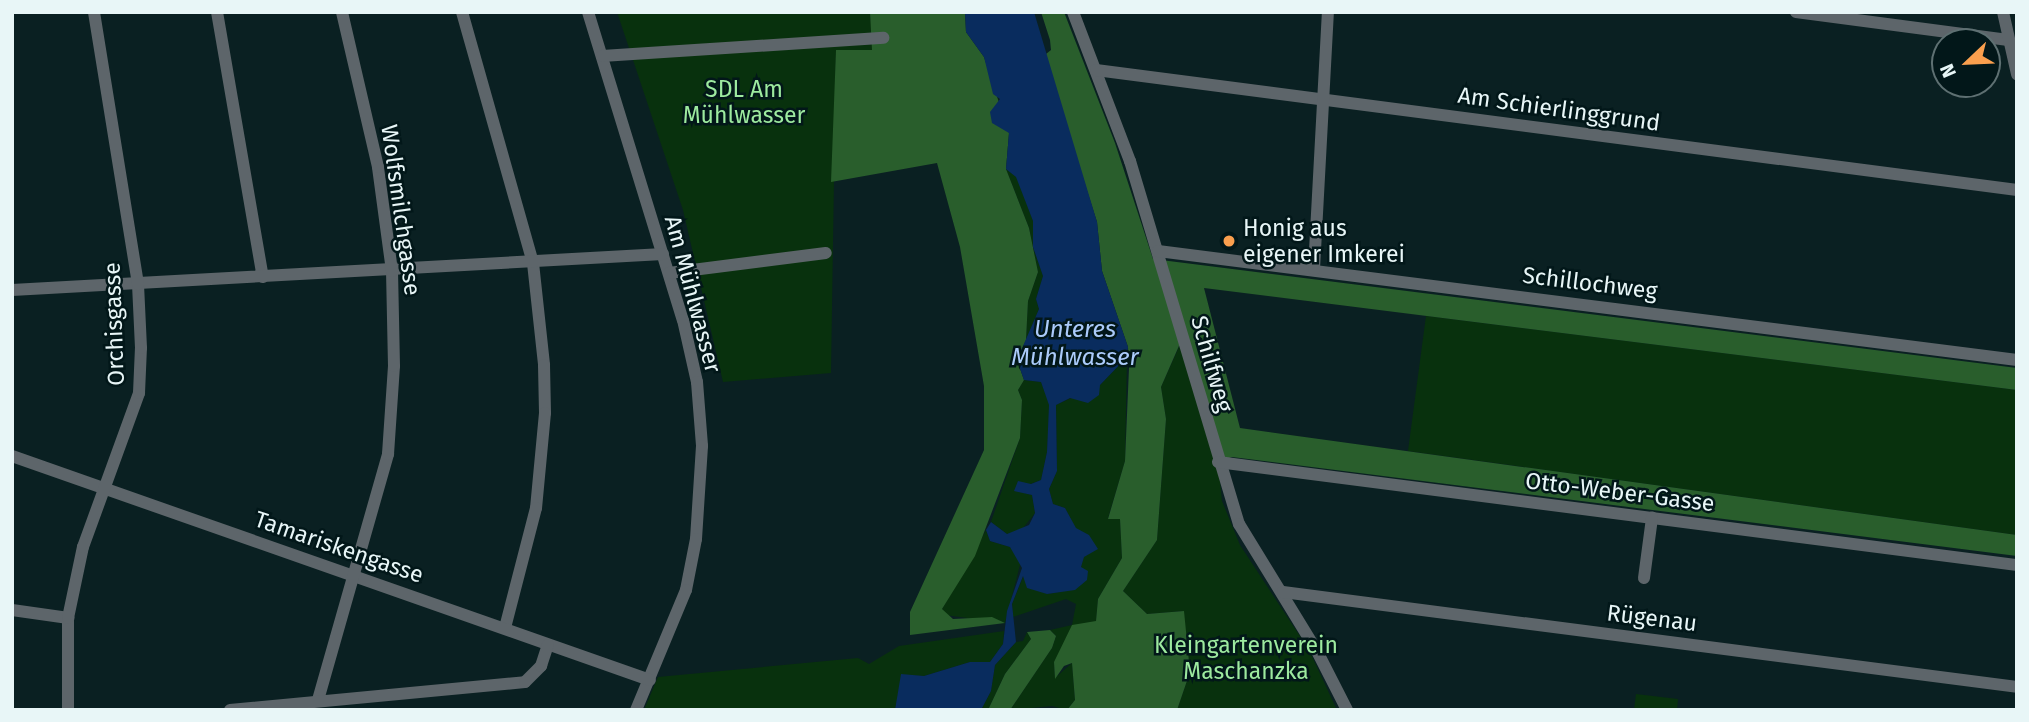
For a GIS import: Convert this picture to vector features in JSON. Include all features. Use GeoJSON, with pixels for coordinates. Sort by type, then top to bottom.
{"type":"FeatureCollection","features":[{"type":"Feature","properties":{"kind":"street","name":"Orchisgasse"},"geometry":{"type":"LineString","coordinates":[[68,710],[68,618],[83,547],[107,488],[139,393],[138,284],[94,12]]}},
{"type":"Feature","properties":{"kind":"street"},"geometry":{"type":"LineString","coordinates":[[217,12],[262,277]]}},
{"type":"Feature","properties":{"kind":"street","name":"Wolfsmilchgasse"},"geometry":{"type":"LineString","coordinates":[[318,700],[356,575],[388,454],[394,366],[392,271],[379,167],[342,12]]}},
{"type":"Feature","properties":{"kind":"street"},"geometry":{"type":"LineString","coordinates":[[463,12],[533,262],[544,365],[541,461],[522,571],[505,628]]}},
{"type":"Feature","properties":{"kind":"street","name":"Am Mühlwasser"},"geometry":{"type":"LineString","coordinates":[[588,12],[669,273],[697,382],[701,474],[686,590],[636,710]]}},
{"type":"Feature","properties":{"kind":"street","name":"Schilfweg"},"geometry":{"type":"LineString","coordinates":[[1073,12],[1096,70],[1158,251],[1217,461],[1239,524],[1257,561],[1283,592],[1347,710]]}},
{"type":"Feature","properties":{"kind":"street"},"geometry":{"type":"LineString","coordinates":[[1314,269],[1321,98],[1328,12]]}},
{"type":"Feature","properties":{"kind":"street"},"geometry":{"type":"LineString","coordinates":[[1797,12],[2008,40]]}},
{"type":"Feature","properties":{"kind":"street"},"geometry":{"type":"LineString","coordinates":[[2003,12],[2017,74]]}},
{"type":"Feature","properties":{"kind":"street"},"geometry":{"type":"LineString","coordinates":[[602,56],[883,38]]}},
{"type":"Feature","properties":{"kind":"street","name":"Am Schierlinggrund"},"geometry":{"type":"LineString","coordinates":[[1096,70],[2017,190]]}},
{"type":"Feature","properties":{"kind":"street","name":"Schillochweg"},"geometry":{"type":"LineString","coordinates":[[1158,251],[2017,360]]}},
{"type":"Feature","properties":{"kind":"street"},"geometry":{"type":"LineString","coordinates":[[669,273],[826,253]]}},
{"type":"Feature","properties":{"kind":"street"},"geometry":{"type":"LineString","coordinates":[[12,290],[663,254]]}},
{"type":"Feature","properties":{"kind":"street","name":"Tamariskengasse"},"geometry":{"type":"LineString","coordinates":[[12,456],[650,680]]}},
{"type":"Feature","properties":{"kind":"street","name":"Otto-Weber-Gasse"},"geometry":{"type":"LineString","coordinates":[[1217,461],[2017,565]]}},
{"type":"Feature","properties":{"kind":"street"},"geometry":{"type":"LineString","coordinates":[[1644,578],[1652,518]]}},
{"type":"Feature","properties":{"kind":"street","name":"Rügenau"},"geometry":{"type":"LineString","coordinates":[[1283,592],[2017,687]]}},
{"type":"Feature","properties":{"kind":"street"},"geometry":{"type":"LineString","coordinates":[[12,610],[68,618]]}},
{"type":"Feature","properties":{"kind":"street"},"geometry":{"type":"LineString","coordinates":[[230,710],[525,682],[541,666],[548,645]]}},
{"type":"Feature","properties":{"kind":"green space","name":"SDL Am Mühlwasser"},"geometry":{"type":"Polygon","coordinates":[[[617,12],[870,12],[872,32],[910,51],[836,51],[831,373],[723,382],[683,210],[617,12]]]}},
{"type":"Feature","properties":{"kind":"green space"},"geometry":{"type":"Polygon","coordinates":[[[870,12],[965,12],[966,32],[984,57],[1009,133],[1006,169],[1029,228],[1038,272],[1028,301],[1026,340],[1017,360],[1024,380],[1018,390],[1022,400],[1020,438],[975,556],[942,609],[953,619],[992,617],[1005,623],[910,635],[910,612],[984,450],[984,386],[960,247],[937,163],[831,182],[836,50],[872,50],[870,12]]]}},
{"type":"Feature","properties":{"kind":"green space"},"geometry":{"type":"Polygon","coordinates":[[[1041,12],[1064,12],[1115,143],[1153,259],[2017,368],[2017,390],[1204,288],[1240,428],[2017,535],[2017,556],[1232,457],[1218,462],[1182,339],[1161,387],[1166,419],[1157,540],[1123,591],[1147,614],[1184,611],[1190,672],[1177,710],[1067,710],[1075,700],[1072,663],[1064,666],[1055,679],[1054,662],[1072,625],[1096,621],[1098,599],[1122,558],[1120,519],[1108,519],[1125,461],[1129,368],[1128,347],[1102,271],[1097,222],[1048,68],[1046,54],[1051,50],[1050,40],[1041,12]]]}},
{"type":"Feature","properties":{"kind":"green space"},"geometry":{"type":"Polygon","coordinates":[[[1006,169],[1017,177],[1033,221],[1033,247],[1043,276],[1036,299],[1039,309],[1026,340],[1028,301],[1038,272],[1029,228],[1006,169]]]}},
{"type":"Feature","properties":{"kind":"green space"},"geometry":{"type":"Polygon","coordinates":[[[1426,316],[2017,390],[2017,535],[1408,451],[1426,316]]]}},
{"type":"Feature","properties":{"kind":"green space","name":"Kleingartenverein Maschanzka"},"geometry":{"type":"Polygon","coordinates":[[[1183,338],[1218,462],[1222,501],[1240,545],[1309,650],[1337,710],[1177,710],[1190,672],[1183,611],[1147,614],[1123,591],[1157,540],[1166,419],[1161,387],[1183,338]]]}},
{"type":"Feature","properties":{"kind":"green space"},"geometry":{"type":"Polygon","coordinates":[[[1127,357],[1125,461],[1108,518],[1120,519],[1122,558],[1098,599],[1096,622],[1054,662],[1055,678],[1072,663],[1075,700],[1067,710],[1052,706],[1010,710],[1052,648],[1056,636],[1050,630],[1072,625],[1076,604],[1066,599],[1013,617],[1012,604],[1024,575],[1047,594],[1060,592],[1081,567],[1089,535],[1076,529],[1065,508],[1053,504],[1049,489],[1057,471],[1056,405],[1100,385],[1127,357]]]}},
{"type":"Feature","properties":{"kind":"green space"},"geometry":{"type":"Polygon","coordinates":[[[1024,380],[1041,382],[1050,405],[1047,452],[1041,480],[1014,490],[1032,495],[1035,513],[1020,532],[1007,534],[991,522],[1020,438],[1022,400],[1018,390],[1024,380]]]}},
{"type":"Feature","properties":{"kind":"green space"},"geometry":{"type":"Polygon","coordinates":[[[986,530],[990,541],[1010,547],[1021,561],[1005,623],[945,615],[942,609],[986,530]]]}},
{"type":"Feature","properties":{"kind":"green space"},"geometry":{"type":"Polygon","coordinates":[[[1050,630],[1056,636],[1052,648],[1010,710],[988,710],[1005,674],[1031,639],[1027,632],[1050,630]]]}},
{"type":"Feature","properties":{"kind":"green space"},"geometry":{"type":"Polygon","coordinates":[[[1004,631],[1003,644],[990,662],[970,662],[924,676],[902,675],[895,710],[644,710],[658,677],[858,658],[869,664],[899,646],[1004,631]]]}},
{"type":"Feature","properties":{"kind":"green space"},"geometry":{"type":"Polygon","coordinates":[[[1027,632],[1031,639],[1005,674],[988,710],[981,710],[991,691],[995,665],[1016,642],[1023,641],[1027,632]]]}},
{"type":"Feature","properties":{"kind":"green space"},"geometry":{"type":"Polygon","coordinates":[[[1636,694],[1678,699],[1677,710],[1634,710],[1636,694]]]}},
{"type":"Feature","properties":{"kind":"water","name":"Unteres Mühlwasser"},"geometry":{"type":"Polygon","coordinates":[[[965,12],[1034,12],[1097,222],[1102,271],[1128,347],[1127,357],[1100,385],[1099,395],[1088,403],[1070,398],[1056,405],[1057,471],[1049,489],[1053,504],[1065,508],[1076,528],[1089,535],[1098,549],[1084,557],[1081,567],[1088,571],[1087,580],[1075,590],[1047,594],[1027,588],[1023,576],[1012,604],[1016,642],[995,665],[991,691],[981,710],[895,710],[901,674],[924,676],[970,662],[990,662],[1003,644],[1007,611],[1022,568],[1010,547],[990,541],[986,530],[991,522],[1007,534],[1029,525],[1035,513],[1032,495],[1014,491],[1018,481],[1031,484],[1041,480],[1047,452],[1049,405],[1041,382],[1024,380],[1017,360],[1039,309],[1036,299],[1043,276],[1033,247],[1033,221],[1016,177],[1006,169],[1009,133],[992,123],[990,112],[1000,99],[993,94],[984,57],[966,32],[965,12]]]}},
{"type":"Feature","properties":{"kind":"place","name":"Honig aus eigener Imkerei"},"geometry":{"type":"Point","coordinates":[1229,241]}}]}
